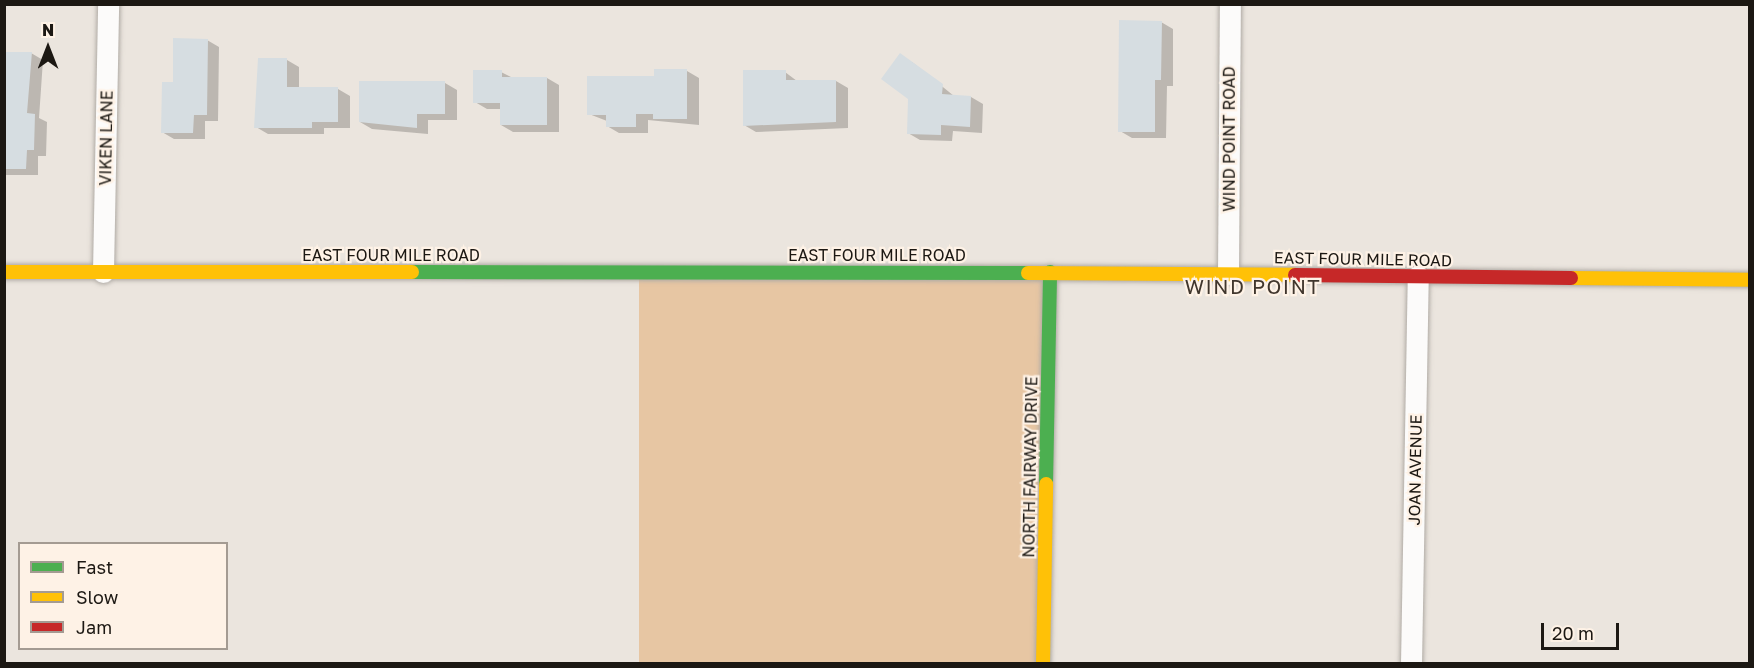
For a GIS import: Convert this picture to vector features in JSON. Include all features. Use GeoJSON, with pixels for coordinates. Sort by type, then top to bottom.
{"type":"FeatureCollection","features":[{"type":"Feature","properties":{"kind":"street","name":"VIKEN LANE"},"geometry":{"type":"LineString","coordinates":[[103,272],[108,4]]}},
{"type":"Feature","properties":{"kind":"street","name":"WIND POINT ROAD"},"geometry":{"type":"LineString","coordinates":[[1228,274],[1230,4]]}},
{"type":"Feature","properties":{"kind":"street","name":"EAST FOUR MILE ROAD"},"geometry":{"type":"LineString","coordinates":[[4,272],[1050,272],[1749,280]]}},
{"type":"Feature","properties":{"kind":"street","name":"NORTH FAIRWAY DRIVE"},"geometry":{"type":"LineString","coordinates":[[1043,663],[1050,272]]}},
{"type":"Feature","properties":{"kind":"street","name":"JOAN AVENUE"},"geometry":{"type":"LineString","coordinates":[[1411,663],[1418,276]]}},
{"type":"Feature","properties":{"kind":"shaded area"},"geometry":{"type":"Polygon","coordinates":[[[639,272],[1050,272],[1050,664],[639,664],[639,272]]]}},
{"type":"Feature","properties":{"kind":"building"},"geometry":{"type":"Polygon","coordinates":[[[1119,20],[1162,21],[1161,80],[1155,80],[1155,132],[1118,132],[1119,20]]]}},
{"type":"Feature","properties":{"kind":"building"},"geometry":{"type":"Polygon","coordinates":[[[173,38],[208,39],[207,115],[194,115],[193,133],[161,133],[162,82],[173,82],[173,38]]]}},
{"type":"Feature","properties":{"kind":"building"},"geometry":{"type":"Polygon","coordinates":[[[4,52],[32,52],[27,113],[35,114],[34,150],[27,150],[26,169],[4,169],[4,52]]]}},
{"type":"Feature","properties":{"kind":"building"},"geometry":{"type":"Polygon","coordinates":[[[900,53],[943,84],[942,94],[971,96],[970,127],[941,125],[941,135],[907,134],[908,99],[881,79],[900,53]]]}},
{"type":"Feature","properties":{"kind":"building"},"geometry":{"type":"Polygon","coordinates":[[[258,58],[287,58],[287,87],[338,87],[338,122],[312,122],[312,128],[254,128],[258,58]]]}},
{"type":"Feature","properties":{"kind":"building"},"geometry":{"type":"Polygon","coordinates":[[[654,69],[687,69],[687,119],[653,119],[653,114],[636,114],[636,127],[606,127],[606,115],[587,115],[587,76],[654,76],[654,69]]]}},
{"type":"Feature","properties":{"kind":"building"},"geometry":{"type":"Polygon","coordinates":[[[473,70],[502,70],[502,77],[547,77],[547,125],[500,125],[500,103],[473,103],[473,70]]]}},
{"type":"Feature","properties":{"kind":"building"},"geometry":{"type":"Polygon","coordinates":[[[743,70],[786,70],[786,80],[836,80],[836,122],[743,126],[743,70]]]}},
{"type":"Feature","properties":{"kind":"building"},"geometry":{"type":"Polygon","coordinates":[[[359,81],[445,81],[445,114],[417,114],[417,128],[359,122],[359,81]]]}},
{"type":"Feature","properties":{"kind":"traffic: fast"},"geometry":{"type":"LineString","coordinates":[[412,272],[1028,273]]}},
{"type":"Feature","properties":{"kind":"traffic: fast"},"geometry":{"type":"LineString","coordinates":[[1046,484],[1050,272]]}},
{"type":"Feature","properties":{"kind":"traffic: slow"},"geometry":{"type":"LineString","coordinates":[[4,272],[412,272]]}},
{"type":"Feature","properties":{"kind":"traffic: slow"},"geometry":{"type":"LineString","coordinates":[[1028,273],[1295,275]]}},
{"type":"Feature","properties":{"kind":"traffic: slow"},"geometry":{"type":"LineString","coordinates":[[1571,278],[1750,280]]}},
{"type":"Feature","properties":{"kind":"traffic: slow"},"geometry":{"type":"LineString","coordinates":[[1043,664],[1046,484]]}},
{"type":"Feature","properties":{"kind":"traffic: jam"},"geometry":{"type":"LineString","coordinates":[[1295,275],[1571,278]]}},
{"type":"Feature","properties":{"kind":"district","name":"WIND POINT"},"geometry":{"type":"Point","coordinates":[1253,286]}}]}
